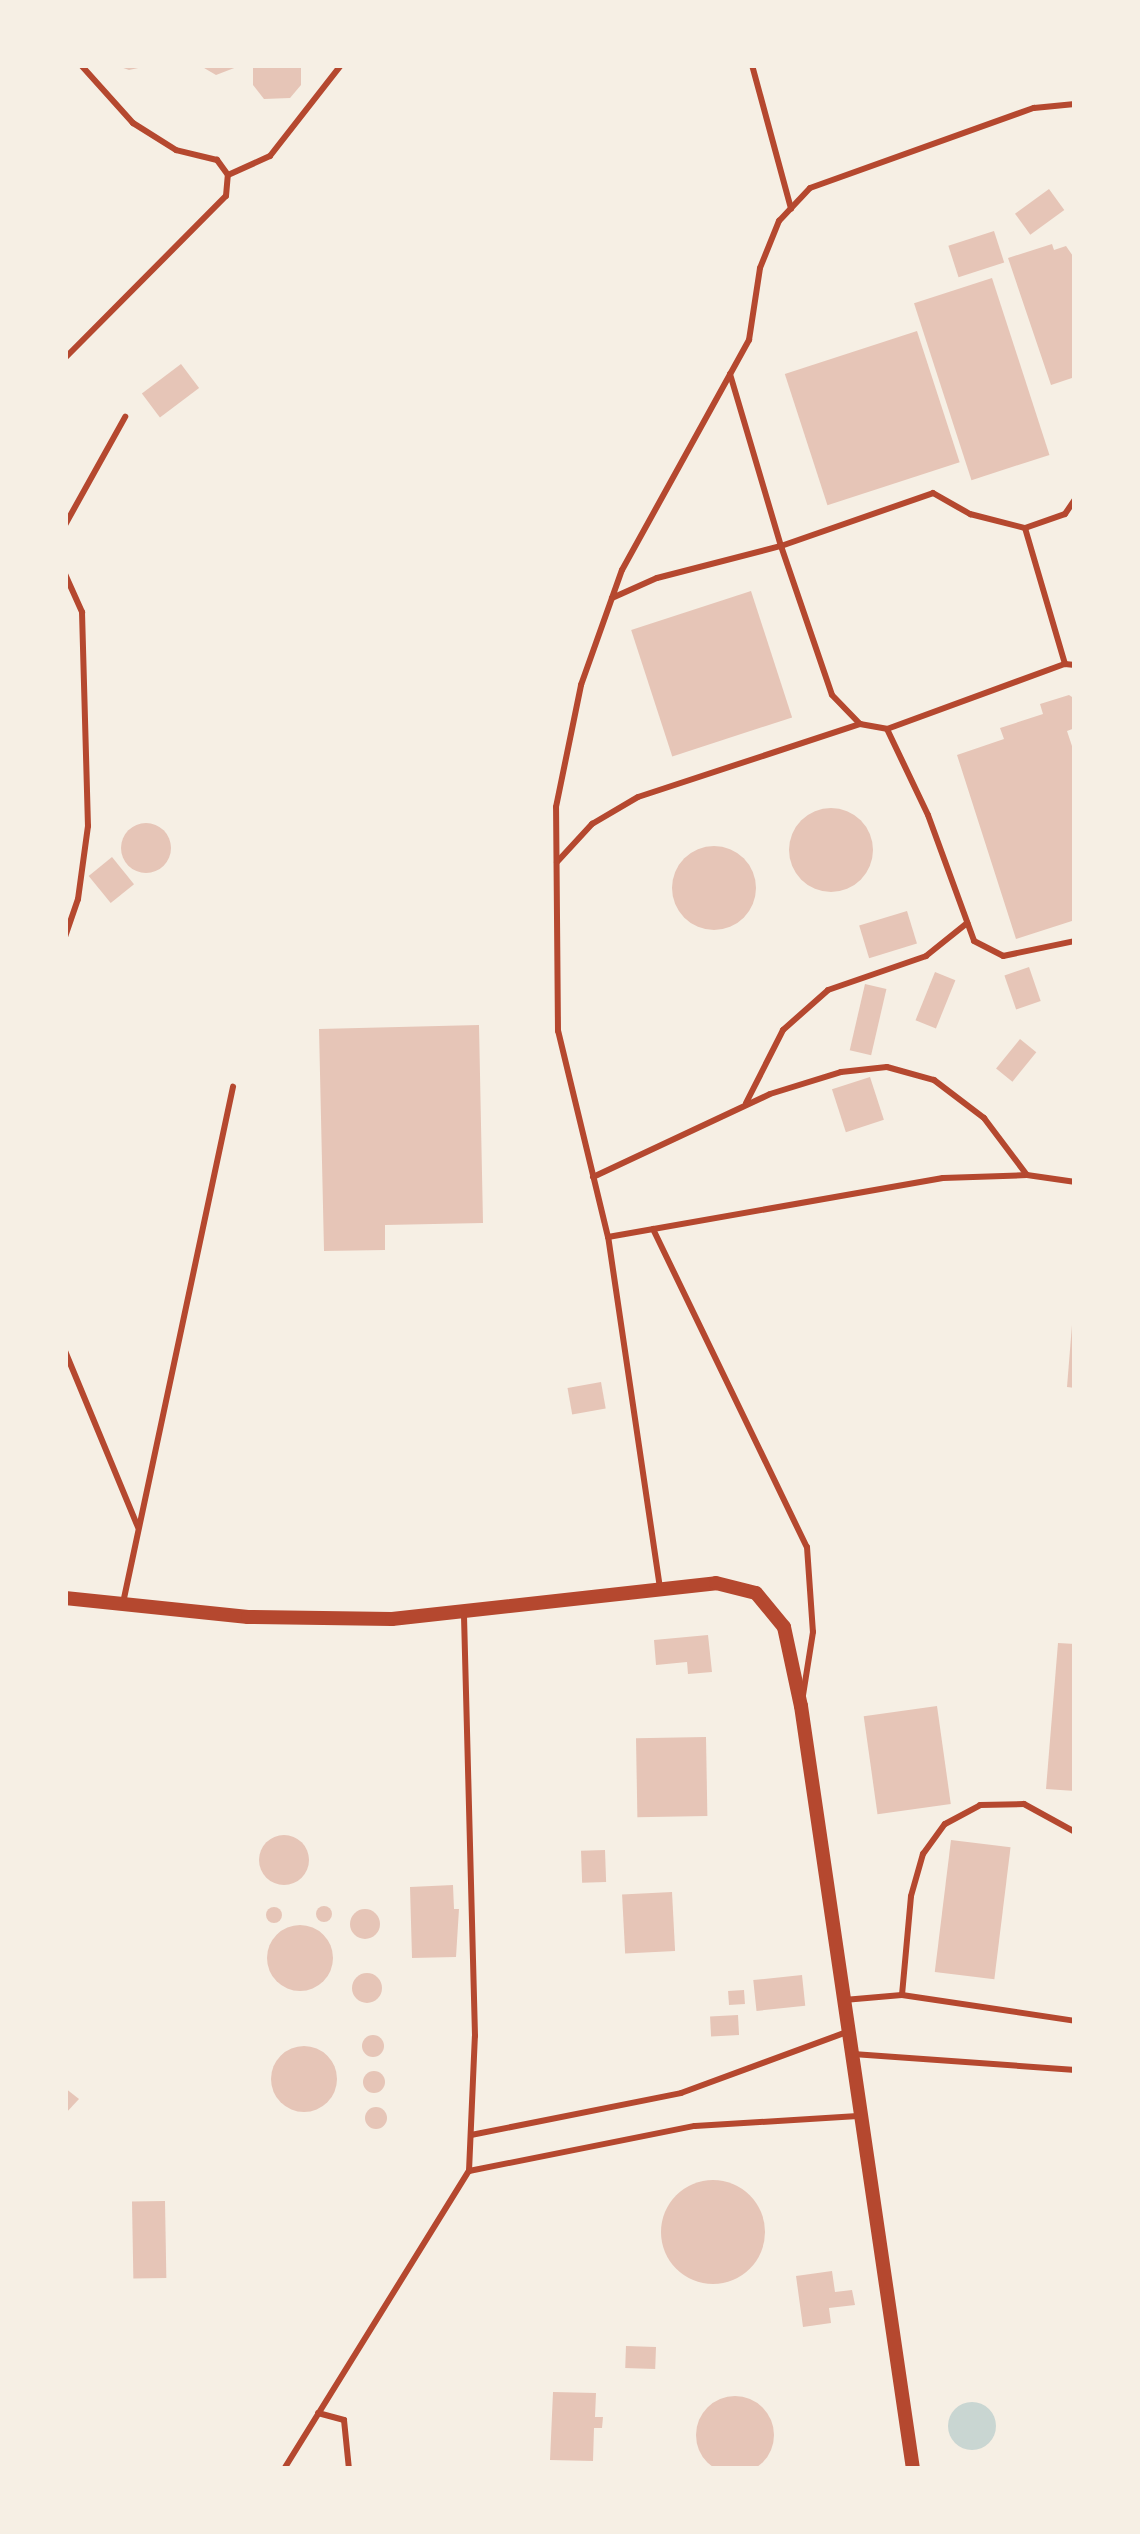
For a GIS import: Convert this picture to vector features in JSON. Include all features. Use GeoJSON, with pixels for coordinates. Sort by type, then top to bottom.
{"type":"FeatureCollection","features":[{"type":"Feature","properties":{"kind":"street"},"geometry":{"type":"LineString","coordinates":[[65,1598],[248,1617],[392,1619],[716,1583],[756,1594],[784,1628],[801,1706],[913,2469]]}},
{"type":"Feature","properties":{"kind":"lane"},"geometry":{"type":"LineString","coordinates":[[65,358],[226,196],[228,174],[217,160],[176,150],[133,123],[81,65]]}},
{"type":"Feature","properties":{"kind":"lane"},"geometry":{"type":"LineString","coordinates":[[228,174],[270,156],[341,65]]}},
{"type":"Feature","properties":{"kind":"lane"},"geometry":{"type":"LineString","coordinates":[[752,65],[791,209]]}},
{"type":"Feature","properties":{"kind":"lane"},"geometry":{"type":"LineString","coordinates":[[660,1590],[608,1236],[558,1031],[556,807],[581,686],[612,598],[749,340],[760,268],[791,209],[810,188],[1034,108],[1075,104]]}},
{"type":"Feature","properties":{"kind":"lane"},"geometry":{"type":"LineString","coordinates":[[730,373],[780,546],[832,695],[860,724]]}},
{"type":"Feature","properties":{"kind":"lane"},"geometry":{"type":"LineString","coordinates":[[65,526],[74,499],[125,418]]}},
{"type":"Feature","properties":{"kind":"lane"},"geometry":{"type":"LineString","coordinates":[[612,598],[657,578],[780,546],[933,493],[970,514],[1025,528],[1065,514],[1075,499]]}},
{"type":"Feature","properties":{"kind":"lane"},"geometry":{"type":"LineString","coordinates":[[1025,528],[1065,664]]}},
{"type":"Feature","properties":{"kind":"lane"},"geometry":{"type":"LineString","coordinates":[[65,574],[82,612],[88,826],[78,899],[65,937]]}},
{"type":"Feature","properties":{"kind":"lane"},"geometry":{"type":"LineString","coordinates":[[556,862],[592,824],[638,797],[860,724],[887,728],[1065,664],[1075,665]]}},
{"type":"Feature","properties":{"kind":"lane"},"geometry":{"type":"LineString","coordinates":[[887,728],[928,814],[974,941],[1003,956],[1075,940]]}},
{"type":"Feature","properties":{"kind":"lane"},"geometry":{"type":"LineString","coordinates":[[745,1105],[784,1030],[828,990],[926,956],[966,923]]}},
{"type":"Feature","properties":{"kind":"lane"},"geometry":{"type":"LineString","coordinates":[[593,1177],[745,1105],[841,1072],[886,1067],[934,1080],[984,1118],[1027,1175]]}},
{"type":"Feature","properties":{"kind":"lane"},"geometry":{"type":"LineString","coordinates":[[122,1604],[233,1087]]}},
{"type":"Feature","properties":{"kind":"lane"},"geometry":{"type":"LineString","coordinates":[[608,1236],[944,1178],[1027,1175],[1075,1182]]}},
{"type":"Feature","properties":{"kind":"lane"},"geometry":{"type":"LineString","coordinates":[[653,1229],[807,1547],[813,1632],[801,1706]]}},
{"type":"Feature","properties":{"kind":"lane"},"geometry":{"type":"LineString","coordinates":[[65,1350],[139,1528]]}},
{"type":"Feature","properties":{"kind":"lane"},"geometry":{"type":"LineString","coordinates":[[284,2469],[469,2171],[475,2036],[464,1611]]}},
{"type":"Feature","properties":{"kind":"lane"},"geometry":{"type":"LineString","coordinates":[[902,1995],[911,1896],[922,1854],[945,1824],[980,1805],[1024,1804],[1075,1832]]}},
{"type":"Feature","properties":{"kind":"lane"},"geometry":{"type":"LineString","coordinates":[[843,2000],[902,1995],[1075,2020]]}},
{"type":"Feature","properties":{"kind":"lane"},"geometry":{"type":"LineString","coordinates":[[471,2134],[681,2093],[848,2031]]}},
{"type":"Feature","properties":{"kind":"lane"},"geometry":{"type":"LineString","coordinates":[[852,2054],[1075,2070]]}},
{"type":"Feature","properties":{"kind":"lane"},"geometry":{"type":"LineString","coordinates":[[469,2171],[695,2126],[861,2116]]}},
{"type":"Feature","properties":{"kind":"lane"},"geometry":{"type":"LineString","coordinates":[[318,2413],[344,2420],[349,2469]]}},
{"type":"Feature","properties":{"kind":"shaded area"},"geometry":{"type":"Polygon","coordinates":[[[972,2402],[989,2409],[996,2426],[989,2443],[972,2450],[955,2443],[948,2426],[955,2409],[972,2402]]]}},
{"type":"Feature","properties":{"kind":"building"},"geometry":{"type":"Polygon","coordinates":[[[115,65],[152,65],[129,70],[115,65]]]}},
{"type":"Feature","properties":{"kind":"building"},"geometry":{"type":"Polygon","coordinates":[[[199,65],[242,65],[216,75],[199,65]]]}},
{"type":"Feature","properties":{"kind":"building"},"geometry":{"type":"Polygon","coordinates":[[[253,65],[301,65],[301,85],[290,98],[264,99],[253,85],[253,65]]]}},
{"type":"Feature","properties":{"kind":"building"},"geometry":{"type":"Polygon","coordinates":[[[1049,189],[1064,210],[1030,235],[1015,214],[1049,189]]]}},
{"type":"Feature","properties":{"kind":"building"},"geometry":{"type":"Polygon","coordinates":[[[994,231],[1004,262],[959,277],[948,246],[994,231]]]}},
{"type":"Feature","properties":{"kind":"building"},"geometry":{"type":"Polygon","coordinates":[[[1052,244],[1054,250],[1066,246],[1075,259],[1075,377],[1051,385],[1008,258],[1052,244]]]}},
{"type":"Feature","properties":{"kind":"building"},"geometry":{"type":"Polygon","coordinates":[[[992,278],[1049,455],[971,480],[914,303],[992,278]]]}},
{"type":"Feature","properties":{"kind":"building"},"geometry":{"type":"Polygon","coordinates":[[[917,331],[960,462],[827,505],[785,374],[917,331]]]}},
{"type":"Feature","properties":{"kind":"building"},"geometry":{"type":"Polygon","coordinates":[[[181,364],[199,388],[160,417],[142,393],[181,364]]]}},
{"type":"Feature","properties":{"kind":"building"},"geometry":{"type":"Polygon","coordinates":[[[751,591],[792,717],[672,756],[631,630],[751,591]]]}},
{"type":"Feature","properties":{"kind":"building"},"geometry":{"type":"Polygon","coordinates":[[[1069,695],[1075,699],[1075,728],[1067,731],[1075,755],[1075,920],[1016,939],[957,755],[1004,739],[1000,728],[1043,714],[1040,704],[1069,695]]]}},
{"type":"Feature","properties":{"kind":"building"},"geometry":{"type":"Polygon","coordinates":[[[831,808],[847,811],[861,820],[870,834],[870,866],[861,880],[847,889],[831,892],[815,889],[801,880],[792,866],[789,850],[792,834],[801,820],[815,811],[831,808]]]}},
{"type":"Feature","properties":{"kind":"building"},"geometry":{"type":"Polygon","coordinates":[[[146,823],[164,830],[171,848],[164,866],[146,873],[128,866],[121,848],[128,830],[146,823]]]}},
{"type":"Feature","properties":{"kind":"building"},"geometry":{"type":"Polygon","coordinates":[[[714,846],[730,849],[744,858],[753,872],[753,904],[744,918],[730,927],[714,930],[698,927],[684,918],[675,904],[672,888],[675,872],[684,858],[698,849],[714,846]]]}},
{"type":"Feature","properties":{"kind":"building"},"geometry":{"type":"Polygon","coordinates":[[[112,857],[134,884],[111,903],[89,876],[112,857]]]}},
{"type":"Feature","properties":{"kind":"building"},"geometry":{"type":"Polygon","coordinates":[[[907,911],[917,944],[869,958],[859,926],[907,911]]]}},
{"type":"Feature","properties":{"kind":"building"},"geometry":{"type":"Polygon","coordinates":[[[1029,967],[1041,1001],[1016,1010],[1004,975],[1029,967]]]}},
{"type":"Feature","properties":{"kind":"building"},"geometry":{"type":"Polygon","coordinates":[[[935,972],[955,980],[936,1028],[916,1020],[935,972]]]}},
{"type":"Feature","properties":{"kind":"building"},"geometry":{"type":"Polygon","coordinates":[[[865,984],[886,989],[871,1055],[850,1050],[865,984]]]}},
{"type":"Feature","properties":{"kind":"building"},"geometry":{"type":"Polygon","coordinates":[[[479,1025],[483,1223],[385,1225],[385,1250],[324,1251],[319,1029],[479,1025]]]}},
{"type":"Feature","properties":{"kind":"building"},"geometry":{"type":"Polygon","coordinates":[[[1020,1039],[1036,1052],[1012,1082],[996,1069],[1020,1039]]]}},
{"type":"Feature","properties":{"kind":"building"},"geometry":{"type":"Polygon","coordinates":[[[870,1077],[884,1120],[846,1132],[832,1089],[870,1077]]]}},
{"type":"Feature","properties":{"kind":"building"},"geometry":{"type":"Polygon","coordinates":[[[1075,1325],[1075,1388],[1067,1387],[1075,1325]]]}},
{"type":"Feature","properties":{"kind":"building"},"geometry":{"type":"Polygon","coordinates":[[[601,1382],[606,1409],[572,1414],[568,1388],[601,1382]]]}},
{"type":"Feature","properties":{"kind":"building"},"geometry":{"type":"Polygon","coordinates":[[[708,1635],[712,1672],[688,1674],[687,1662],[656,1665],[654,1640],[708,1635]]]}},
{"type":"Feature","properties":{"kind":"building"},"geometry":{"type":"Polygon","coordinates":[[[1058,1643],[1075,1644],[1075,1791],[1046,1789],[1058,1643]]]}},
{"type":"Feature","properties":{"kind":"building"},"geometry":{"type":"Polygon","coordinates":[[[937,1706],[951,1804],[877,1814],[864,1716],[937,1706]]]}},
{"type":"Feature","properties":{"kind":"building"},"geometry":{"type":"Polygon","coordinates":[[[706,1737],[707,1816],[637,1817],[636,1738],[706,1737]]]}},
{"type":"Feature","properties":{"kind":"building"},"geometry":{"type":"Polygon","coordinates":[[[274,1836],[294,1836],[308,1850],[308,1870],[294,1884],[274,1884],[260,1870],[260,1850],[274,1836]]]}},
{"type":"Feature","properties":{"kind":"building"},"geometry":{"type":"Polygon","coordinates":[[[951,1840],[1011,1847],[994,1979],[935,1972],[951,1840]]]}},
{"type":"Feature","properties":{"kind":"building"},"geometry":{"type":"Polygon","coordinates":[[[605,1850],[606,1882],[582,1883],[581,1851],[605,1850]]]}},
{"type":"Feature","properties":{"kind":"building"},"geometry":{"type":"Polygon","coordinates":[[[453,1885],[454,1909],[459,1909],[456,1957],[412,1958],[410,1887],[453,1885]]]}},
{"type":"Feature","properties":{"kind":"building"},"geometry":{"type":"Polygon","coordinates":[[[672,1892],[675,1951],[625,1954],[622,1895],[672,1892]]]}},
{"type":"Feature","properties":{"kind":"building"},"geometry":{"type":"Polygon","coordinates":[[[324,1906],[332,1914],[324,1922],[316,1914],[324,1906]]]}},
{"type":"Feature","properties":{"kind":"building"},"geometry":{"type":"Polygon","coordinates":[[[274,1907],[282,1915],[274,1923],[266,1915],[274,1907]]]}},
{"type":"Feature","properties":{"kind":"building"},"geometry":{"type":"Polygon","coordinates":[[[365,1909],[376,1913],[380,1924],[376,1935],[365,1939],[354,1935],[350,1924],[354,1913],[365,1909]]]}},
{"type":"Feature","properties":{"kind":"building"},"geometry":{"type":"Polygon","coordinates":[[[300,1925],[313,1927],[323,1935],[331,1945],[331,1971],[323,1981],[313,1989],[300,1991],[287,1989],[277,1981],[269,1971],[267,1958],[269,1945],[277,1935],[287,1927],[300,1925]]]}},
{"type":"Feature","properties":{"kind":"building"},"geometry":{"type":"Polygon","coordinates":[[[367,1973],[378,1977],[382,1988],[378,1999],[367,2003],[356,1999],[352,1988],[356,1977],[367,1973]]]}},
{"type":"Feature","properties":{"kind":"building"},"geometry":{"type":"Polygon","coordinates":[[[802,1975],[805,2006],[757,2011],[753,1980],[802,1975]]]}},
{"type":"Feature","properties":{"kind":"building"},"geometry":{"type":"Polygon","coordinates":[[[744,1990],[745,2004],[729,2005],[728,1991],[744,1990]]]}},
{"type":"Feature","properties":{"kind":"building"},"geometry":{"type":"Polygon","coordinates":[[[738,2015],[739,2035],[711,2036],[710,2016],[738,2015]]]}},
{"type":"Feature","properties":{"kind":"building"},"geometry":{"type":"Polygon","coordinates":[[[373,2035],[381,2038],[381,2054],[373,2057],[365,2054],[362,2046],[365,2038],[373,2035]]]}},
{"type":"Feature","properties":{"kind":"building"},"geometry":{"type":"Polygon","coordinates":[[[304,2046],[317,2048],[327,2056],[335,2066],[335,2092],[327,2102],[317,2110],[304,2112],[291,2110],[281,2102],[273,2092],[271,2079],[273,2066],[281,2056],[291,2048],[304,2046]]]}},
{"type":"Feature","properties":{"kind":"building"},"geometry":{"type":"Polygon","coordinates":[[[374,2071],[382,2074],[382,2090],[374,2093],[366,2090],[363,2082],[366,2074],[374,2071]]]}},
{"type":"Feature","properties":{"kind":"building"},"geometry":{"type":"Polygon","coordinates":[[[65,2088],[79,2099],[65,2114],[65,2088]]]}},
{"type":"Feature","properties":{"kind":"building"},"geometry":{"type":"Polygon","coordinates":[[[376,2107],[384,2110],[384,2126],[376,2129],[368,2126],[365,2118],[368,2110],[376,2107]]]}},
{"type":"Feature","properties":{"kind":"building"},"geometry":{"type":"Polygon","coordinates":[[[713,2180],[733,2184],[750,2195],[761,2212],[765,2232],[761,2252],[750,2269],[733,2280],[713,2284],[693,2280],[676,2269],[665,2252],[661,2232],[665,2212],[676,2195],[693,2184],[713,2180]]]}},
{"type":"Feature","properties":{"kind":"building"},"geometry":{"type":"Polygon","coordinates":[[[165,2201],[166,2278],[133,2279],[132,2202],[165,2201]]]}},
{"type":"Feature","properties":{"kind":"building"},"geometry":{"type":"Polygon","coordinates":[[[832,2271],[835,2292],[852,2290],[855,2305],[829,2308],[831,2323],[803,2327],[796,2276],[832,2271]]]}},
{"type":"Feature","properties":{"kind":"building"},"geometry":{"type":"Polygon","coordinates":[[[626,2346],[656,2347],[655,2369],[625,2368],[626,2346]]]}},
{"type":"Feature","properties":{"kind":"building"},"geometry":{"type":"Polygon","coordinates":[[[553,2392],[596,2393],[595,2417],[603,2417],[602,2428],[594,2428],[593,2461],[550,2460],[553,2392]]]}},
{"type":"Feature","properties":{"kind":"building"},"geometry":{"type":"Polygon","coordinates":[[[735,2396],[750,2399],[762,2408],[771,2420],[771,2450],[762,2462],[750,2471],[735,2474],[720,2471],[708,2462],[699,2450],[696,2435],[699,2420],[708,2408],[720,2399],[735,2396]]]}}]}
